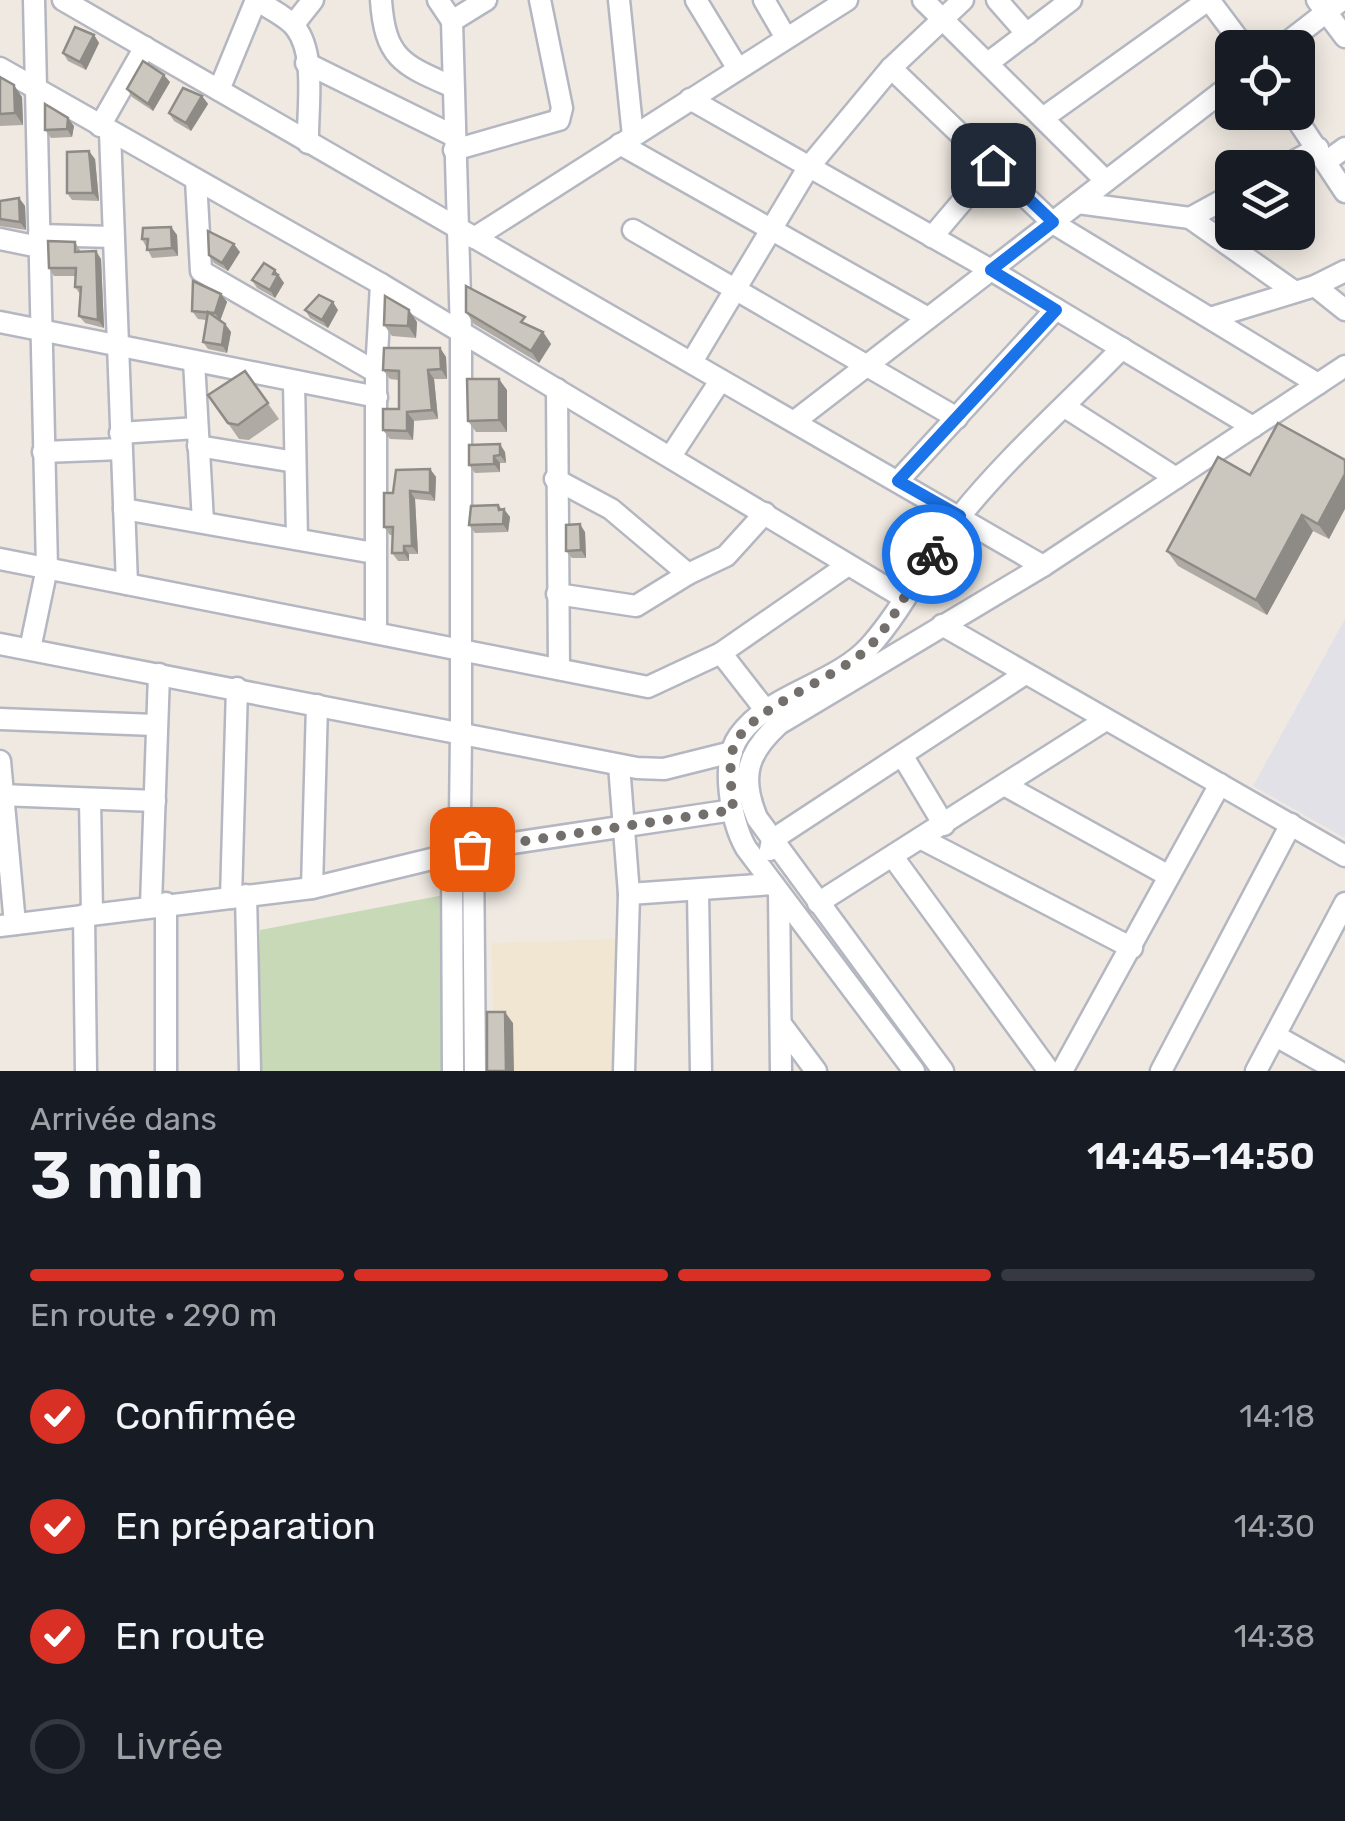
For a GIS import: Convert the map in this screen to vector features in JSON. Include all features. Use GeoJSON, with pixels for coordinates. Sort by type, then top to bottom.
{"type":"FeatureCollection","features":[{"type":"Feature","properties":{"kind":"street"},"geometry":{"type":"LineString","coordinates":[[30,649],[47,568],[38,330],[34,0]]}},
{"type":"Feature","properties":{"kind":"street"},"geometry":{"type":"LineString","coordinates":[[63,0],[1044,566]]}},
{"type":"Feature","properties":{"kind":"street"},"geometry":{"type":"LineString","coordinates":[[220,90],[256,0],[294,24],[306,63],[308,143]]}},
{"type":"Feature","properties":{"kind":"street"},"geometry":{"type":"LineString","coordinates":[[294,24],[312,0]]}},
{"type":"Feature","properties":{"kind":"street"},"geometry":{"type":"LineString","coordinates":[[381,0],[383,27],[394,53],[413,69],[453,87]]}},
{"type":"Feature","properties":{"kind":"street"},"geometry":{"type":"LineString","coordinates":[[438,0],[452,21],[454,143],[466,232],[461,333],[460,817],[475,1071]]}},
{"type":"Feature","properties":{"kind":"street"},"geometry":{"type":"LineString","coordinates":[[452,21],[486,0]]}},
{"type":"Feature","properties":{"kind":"street"},"geometry":{"type":"LineString","coordinates":[[306,63],[454,143],[559,120],[562,108],[540,0]]}},
{"type":"Feature","properties":{"kind":"street"},"geometry":{"type":"LineString","coordinates":[[619,0],[627,140]]}},
{"type":"Feature","properties":{"kind":"street"},"geometry":{"type":"LineString","coordinates":[[696,0],[738,69]]}},
{"type":"Feature","properties":{"kind":"street"},"geometry":{"type":"LineString","coordinates":[[764,0],[786,38]]}},
{"type":"Feature","properties":{"kind":"street"},"geometry":{"type":"LineString","coordinates":[[923,0],[1106,182]]}},
{"type":"Feature","properties":{"kind":"street"},"geometry":{"type":"LineString","coordinates":[[692,360],[808,168],[892,68],[963,0]]}},
{"type":"Feature","properties":{"kind":"street"},"geometry":{"type":"LineString","coordinates":[[998,0],[1027,34]]}},
{"type":"Feature","properties":{"kind":"street"},"geometry":{"type":"LineString","coordinates":[[988,63],[1072,0]]}},
{"type":"Feature","properties":{"kind":"street"},"geometry":{"type":"LineString","coordinates":[[1043,118],[1209,0],[1231,30]]}},
{"type":"Feature","properties":{"kind":"street"},"geometry":{"type":"LineString","coordinates":[[466,232],[627,140],[842,1]]}},
{"type":"Feature","properties":{"kind":"street"},"geometry":{"type":"LineString","coordinates":[[1300,30],[1328,4],[1345,37]]}},
{"type":"Feature","properties":{"kind":"street"},"geometry":{"type":"LineString","coordinates":[[127,584],[105,129],[145,47]]}},
{"type":"Feature","properties":{"kind":"street"},"geometry":{"type":"LineString","coordinates":[[0,68],[381,284],[904,598]]}},
{"type":"Feature","properties":{"kind":"street"},"geometry":{"type":"LineString","coordinates":[[892,68],[1053,222],[1318,384]]}},
{"type":"Feature","properties":{"kind":"street"},"geometry":{"type":"LineString","coordinates":[[794,421],[1215,97]]}},
{"type":"Feature","properties":{"kind":"street"},"geometry":{"type":"LineString","coordinates":[[690,99],[991,270],[1253,427]]}},
{"type":"Feature","properties":{"kind":"street"},"geometry":{"type":"LineString","coordinates":[[1305,130],[1345,192]]}},
{"type":"Feature","properties":{"kind":"street"},"geometry":{"type":"LineString","coordinates":[[627,140],[928,318]]}},
{"type":"Feature","properties":{"kind":"street"},"geometry":{"type":"LineString","coordinates":[[1315,156],[1345,148]]}},
{"type":"Feature","properties":{"kind":"street"},"geometry":{"type":"LineString","coordinates":[[932,237],[993,165]]}},
{"type":"Feature","properties":{"kind":"street"},"geometry":{"type":"LineString","coordinates":[[196,180],[201,271],[376,372]]}},
{"type":"Feature","properties":{"kind":"street"},"geometry":{"type":"LineString","coordinates":[[1078,203],[1190,218],[1345,310]]}},
{"type":"Feature","properties":{"kind":"street"},"geometry":{"type":"LineString","coordinates":[[1190,218],[1215,204]]}},
{"type":"Feature","properties":{"kind":"street"},"geometry":{"type":"LineString","coordinates":[[633,230],[957,418]]}},
{"type":"Feature","properties":{"kind":"street"},"geometry":{"type":"LineString","coordinates":[[0,239],[113,237]]}},
{"type":"Feature","properties":{"kind":"street"},"geometry":{"type":"LineString","coordinates":[[1210,318],[1305,289],[1345,271]]}},
{"type":"Feature","properties":{"kind":"street"},"geometry":{"type":"LineString","coordinates":[[376,632],[376,372],[381,284]]}},
{"type":"Feature","properties":{"kind":"street"},"geometry":{"type":"LineString","coordinates":[[898,481],[1056,310]]}},
{"type":"Feature","properties":{"kind":"street"},"geometry":{"type":"LineString","coordinates":[[0,322],[377,397]]}},
{"type":"Feature","properties":{"kind":"street"},"geometry":{"type":"LineString","coordinates":[[914,1071],[740,838],[733,810],[732,752],[740,735],[767,712],[846,669],[871,645],[960,516],[1122,348]]}},
{"type":"Feature","properties":{"kind":"street"},"geometry":{"type":"LineString","coordinates":[[194,361],[202,522]]}},
{"type":"Feature","properties":{"kind":"street"},"geometry":{"type":"LineString","coordinates":[[943,1071],[757,818],[747,784],[752,754],[779,724],[1044,566],[1345,366]]}},
{"type":"Feature","properties":{"kind":"street"},"geometry":{"type":"LineString","coordinates":[[671,456],[720,381]]}},
{"type":"Feature","properties":{"kind":"street"},"geometry":{"type":"LineString","coordinates":[[294,382],[297,540]]}},
{"type":"Feature","properties":{"kind":"street"},"geometry":{"type":"LineString","coordinates":[[557,389],[558,670]]}},
{"type":"Feature","properties":{"kind":"street"},"geometry":{"type":"LineString","coordinates":[[1066,407],[1176,478]]}},
{"type":"Feature","properties":{"kind":"street"},"geometry":{"type":"LineString","coordinates":[[43,452],[121,441],[198,437],[295,462]]}},
{"type":"Feature","properties":{"kind":"street"},"geometry":{"type":"LineString","coordinates":[[556,480],[611,509],[688,574]]}},
{"type":"Feature","properties":{"kind":"street"},"geometry":{"type":"LineString","coordinates":[[124,508],[374,553]]}},
{"type":"Feature","properties":{"kind":"street"},"geometry":{"type":"LineString","coordinates":[[557,594],[636,606],[726,556],[766,513]]}},
{"type":"Feature","properties":{"kind":"street"},"geometry":{"type":"LineString","coordinates":[[0,558],[648,687],[721,652],[848,565]]}},
{"type":"Feature","properties":{"kind":"street"},"geometry":{"type":"LineString","coordinates":[[942,625],[1345,856]]}},
{"type":"Feature","properties":{"kind":"street"},"geometry":{"type":"LineString","coordinates":[[0,644],[619,765],[664,769],[732,752]]}},
{"type":"Feature","properties":{"kind":"street"},"geometry":{"type":"LineString","coordinates":[[721,652],[767,712]]}},
{"type":"Feature","properties":{"kind":"street"},"geometry":{"type":"LineString","coordinates":[[159,674],[154,801],[166,1071]]}},
{"type":"Feature","properties":{"kind":"street"},"geometry":{"type":"LineString","coordinates":[[772,840],[1025,674]]}},
{"type":"Feature","properties":{"kind":"street"},"geometry":{"type":"LineString","coordinates":[[237,688],[238,896],[250,1071]]}},
{"type":"Feature","properties":{"kind":"street"},"geometry":{"type":"LineString","coordinates":[[312,888],[317,705]]}},
{"type":"Feature","properties":{"kind":"street"},"geometry":{"type":"LineString","coordinates":[[0,718],[155,725]]}},
{"type":"Feature","properties":{"kind":"street"},"geometry":{"type":"LineString","coordinates":[[818,903],[1104,721]]}},
{"type":"Feature","properties":{"kind":"street"},"geometry":{"type":"LineString","coordinates":[[902,755],[944,825]]}},
{"type":"Feature","properties":{"kind":"street"},"geometry":{"type":"LineString","coordinates":[[0,761],[8,925],[312,888],[462,851],[626,823],[733,810]]}},
{"type":"Feature","properties":{"kind":"street"},"geometry":{"type":"LineString","coordinates":[[619,765],[629,894],[624,1071]]}},
{"type":"Feature","properties":{"kind":"street"},"geometry":{"type":"LineString","coordinates":[[1062,1071],[1220,784]]}},
{"type":"Feature","properties":{"kind":"street"},"geometry":{"type":"LineString","coordinates":[[1006,786],[1169,876]]}},
{"type":"Feature","properties":{"kind":"street"},"geometry":{"type":"LineString","coordinates":[[2,796],[154,801]]}},
{"type":"Feature","properties":{"kind":"street"},"geometry":{"type":"LineString","coordinates":[[86,1071],[90,798]]}},
{"type":"Feature","properties":{"kind":"street"},"geometry":{"type":"LineString","coordinates":[[1160,1071],[1291,824]]}},
{"type":"Feature","properties":{"kind":"street"},"geometry":{"type":"LineString","coordinates":[[922,839],[1132,948]]}},
{"type":"Feature","properties":{"kind":"street"},"geometry":{"type":"LineString","coordinates":[[772,840],[781,1071]]}},
{"type":"Feature","properties":{"kind":"street"},"geometry":{"type":"LineString","coordinates":[[453,1071],[462,851]]}},
{"type":"Feature","properties":{"kind":"street"},"geometry":{"type":"LineString","coordinates":[[893,856],[1049,1071]]}},
{"type":"Feature","properties":{"kind":"street"},"geometry":{"type":"LineString","coordinates":[[629,894],[698,892],[772,883]]}},
{"type":"Feature","properties":{"kind":"street"},"geometry":{"type":"LineString","coordinates":[[698,892],[701,1071]]}},
{"type":"Feature","properties":{"kind":"street"},"geometry":{"type":"LineString","coordinates":[[1256,1071],[1345,903]]}},
{"type":"Feature","properties":{"kind":"street"},"geometry":{"type":"LineString","coordinates":[[781,1024],[816,1071]]}},
{"type":"Feature","properties":{"kind":"street"},"geometry":{"type":"LineString","coordinates":[[1276,1036],[1338,1071]]}},
{"type":"Feature","properties":{"kind":"shaded area"},"geometry":{"type":"Polygon","coordinates":[[[1345,619],[1345,838],[1253,786],[1345,619]]]}},
{"type":"Feature","properties":{"kind":"shaded area"},"geometry":{"type":"Polygon","coordinates":[[[619,939],[615,1071],[494,1071],[492,943],[619,939]]]}},
{"type":"Feature","properties":{"kind":"green space"},"geometry":{"type":"Polygon","coordinates":[[[444,895],[444,1071],[257,1071],[260,930],[444,895]]]}},
{"type":"Feature","properties":{"kind":"building"},"geometry":{"type":"Polygon","coordinates":[[[75,27],[94,35],[80,62],[63,53],[75,27]]]}},
{"type":"Feature","properties":{"kind":"building"},"geometry":{"type":"Polygon","coordinates":[[[143,61],[164,75],[148,104],[127,89],[143,61]]]}},
{"type":"Feature","properties":{"kind":"building"},"geometry":{"type":"Polygon","coordinates":[[[0,77],[14,85],[15,113],[0,114],[0,77]]]}},
{"type":"Feature","properties":{"kind":"building"},"geometry":{"type":"Polygon","coordinates":[[[183,88],[202,96],[186,123],[169,113],[183,88]]]}},
{"type":"Feature","properties":{"kind":"building"},"geometry":{"type":"Polygon","coordinates":[[[45,104],[68,118],[67,129],[45,130],[45,104]]]}},
{"type":"Feature","properties":{"kind":"building"},"geometry":{"type":"Polygon","coordinates":[[[89,151],[93,193],[67,193],[67,152],[89,151]]]}},
{"type":"Feature","properties":{"kind":"building"},"geometry":{"type":"Polygon","coordinates":[[[19,198],[20,222],[0,219],[0,201],[19,198]]]}},
{"type":"Feature","properties":{"kind":"building"},"geometry":{"type":"Polygon","coordinates":[[[171,227],[172,248],[147,250],[143,228],[171,227]]]}},
{"type":"Feature","properties":{"kind":"building"},"geometry":{"type":"Polygon","coordinates":[[[208,231],[234,244],[222,263],[209,255],[208,231]]]}},
{"type":"Feature","properties":{"kind":"building"},"geometry":{"type":"Polygon","coordinates":[[[48,241],[75,242],[75,252],[96,251],[98,320],[79,316],[81,287],[75,287],[76,268],[49,268],[48,241]]]}},
{"type":"Feature","properties":{"kind":"building"},"geometry":{"type":"Polygon","coordinates":[[[264,263],[278,275],[270,290],[252,280],[264,263]]]}},
{"type":"Feature","properties":{"kind":"building"},"geometry":{"type":"Polygon","coordinates":[[[193,281],[221,294],[215,313],[192,311],[193,281]]]}},
{"type":"Feature","properties":{"kind":"building"},"geometry":{"type":"Polygon","coordinates":[[[466,286],[525,317],[521,322],[543,332],[531,351],[466,312],[466,286]]]}},
{"type":"Feature","properties":{"kind":"building"},"geometry":{"type":"Polygon","coordinates":[[[319,295],[333,302],[322,320],[305,310],[319,295]]]}},
{"type":"Feature","properties":{"kind":"building"},"geometry":{"type":"Polygon","coordinates":[[[385,296],[409,310],[408,326],[384,325],[385,296]]]}},
{"type":"Feature","properties":{"kind":"building"},"geometry":{"type":"Polygon","coordinates":[[[208,312],[225,324],[222,345],[203,342],[208,312]]]}},
{"type":"Feature","properties":{"kind":"building"},"geometry":{"type":"Polygon","coordinates":[[[384,348],[440,348],[441,369],[428,370],[432,410],[407,412],[407,431],[383,430],[383,409],[399,409],[399,371],[383,370],[384,348]]]}},
{"type":"Feature","properties":{"kind":"building"},"geometry":{"type":"Polygon","coordinates":[[[245,371],[268,403],[238,425],[228,423],[208,395],[245,371]]]}},
{"type":"Feature","properties":{"kind":"building"},"geometry":{"type":"Polygon","coordinates":[[[467,379],[499,379],[499,420],[468,421],[467,379]]]}},
{"type":"Feature","properties":{"kind":"building"},"geometry":{"type":"Polygon","coordinates":[[[1278,423],[1345,460],[1345,474],[1318,524],[1302,515],[1256,600],[1167,551],[1218,457],[1250,475],[1278,423]]]}},
{"type":"Feature","properties":{"kind":"building"},"geometry":{"type":"Polygon","coordinates":[[[500,444],[500,455],[494,456],[494,464],[469,465],[469,445],[500,444]]]}},
{"type":"Feature","properties":{"kind":"building"},"geometry":{"type":"Polygon","coordinates":[[[430,469],[430,493],[410,491],[412,546],[404,546],[404,553],[392,553],[393,527],[384,527],[384,493],[393,493],[396,470],[430,469]]]}},
{"type":"Feature","properties":{"kind":"building"},"geometry":{"type":"Polygon","coordinates":[[[498,505],[499,510],[504,509],[503,524],[469,525],[471,506],[498,505]]]}},
{"type":"Feature","properties":{"kind":"building"},"geometry":{"type":"Polygon","coordinates":[[[580,524],[581,550],[566,551],[566,525],[580,524]]]}},
{"type":"Feature","properties":{"kind":"building"},"geometry":{"type":"Polygon","coordinates":[[[487,1012],[505,1012],[506,1071],[487,1071],[487,1012]]]}},
{"type":"Feature","properties":{"kind":"waterway"},"geometry":{"type":"LineString","coordinates":[[464,1001],[464,1071]]}},
{"type":"Feature","properties":{"kind":"way so far"},"geometry":{"type":"LineString","coordinates":[[472,849],[733,810],[732,752],[740,735],[767,712],[846,669],[871,645],[932,554]]}},
{"type":"Feature","properties":{"kind":"route"},"geometry":{"type":"LineString","coordinates":[[932,554],[960,516],[898,481],[1056,310],[991,270],[1053,222],[993,165]]}}]}
